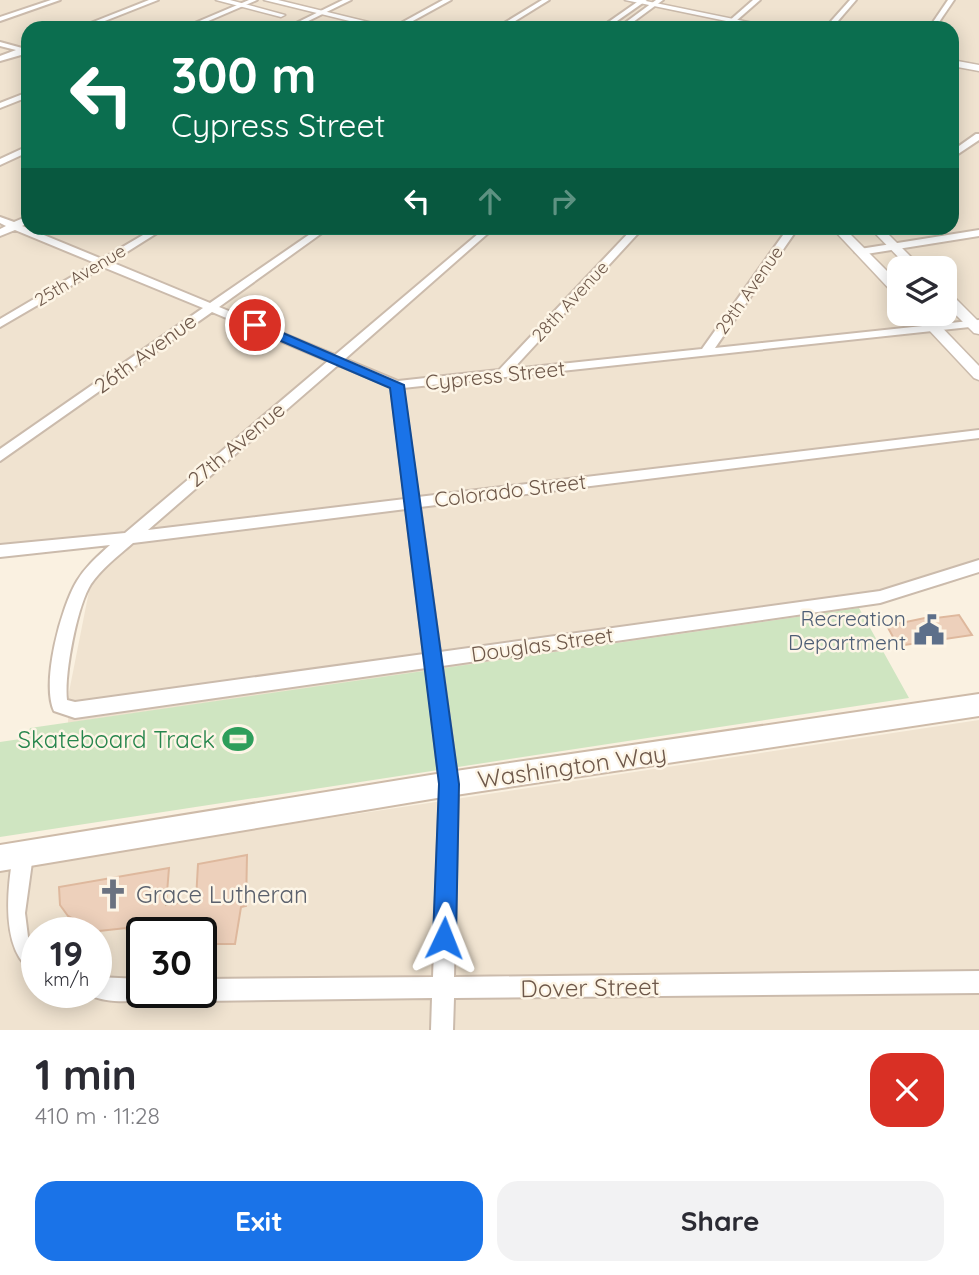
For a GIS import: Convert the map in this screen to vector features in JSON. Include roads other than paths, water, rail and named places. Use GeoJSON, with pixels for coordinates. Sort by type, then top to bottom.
{"type":"FeatureCollection","features":[{"type":"Feature","properties":{"kind":"main road","name":"Washington Way"},"geometry":{"type":"LineString","coordinates":[[12,857],[449,784],[979,705]]}},
{"type":"Feature","properties":{"kind":"street"},"geometry":{"type":"LineString","coordinates":[[0,19],[57,0]]}},
{"type":"Feature","properties":{"kind":"street"},"geometry":{"type":"LineString","coordinates":[[100,21],[155,0]]}},
{"type":"Feature","properties":{"kind":"street"},"geometry":{"type":"LineString","coordinates":[[220,0],[309,21]]}},
{"type":"Feature","properties":{"kind":"street"},"geometry":{"type":"LineString","coordinates":[[203,21],[254,0]]}},
{"type":"Feature","properties":{"kind":"street"},"geometry":{"type":"LineString","coordinates":[[268,0],[358,21]]}},
{"type":"Feature","properties":{"kind":"street"},"geometry":{"type":"LineString","coordinates":[[305,20],[348,0]]}},
{"type":"Feature","properties":{"kind":"street"},"geometry":{"type":"LineString","coordinates":[[409,21],[448,0]]}},
{"type":"Feature","properties":{"kind":"street"},"geometry":{"type":"LineString","coordinates":[[511,21],[546,0]]}},
{"type":"Feature","properties":{"kind":"street"},"geometry":{"type":"LineString","coordinates":[[629,0],[656,2],[738,21]]}},
{"type":"Feature","properties":{"kind":"street"},"geometry":{"type":"LineString","coordinates":[[733,20],[757,0]]}},
{"type":"Feature","properties":{"kind":"street"},"geometry":{"type":"LineString","coordinates":[[834,21],[853,0]]}},
{"type":"Feature","properties":{"kind":"street"},"geometry":{"type":"LineString","coordinates":[[937,21],[951,0]]}},
{"type":"Feature","properties":{"kind":"street"},"geometry":{"type":"LineString","coordinates":[[613,21],[642,1]]}},
{"type":"Feature","properties":{"kind":"street"},"geometry":{"type":"LineString","coordinates":[[630,21],[656,2]]}},
{"type":"Feature","properties":{"kind":"street"},"geometry":{"type":"LineString","coordinates":[[0,44],[21,49]]}},
{"type":"Feature","properties":{"kind":"street"},"geometry":{"type":"LineString","coordinates":[[0,59],[21,52]]}},
{"type":"Feature","properties":{"kind":"street"},"geometry":{"type":"LineString","coordinates":[[959,64],[979,68]]}},
{"type":"Feature","properties":{"kind":"street"},"geometry":{"type":"LineString","coordinates":[[0,106],[21,97]]}},
{"type":"Feature","properties":{"kind":"street"},"geometry":{"type":"LineString","coordinates":[[959,150],[979,136]]}},
{"type":"Feature","properties":{"kind":"street"},"geometry":{"type":"LineString","coordinates":[[0,162],[21,152]]}},
{"type":"Feature","properties":{"kind":"street","name":"Cypress Street"},"geometry":{"type":"LineString","coordinates":[[0,220],[21,229]]}},
{"type":"Feature","properties":{"kind":"street"},"geometry":{"type":"LineString","coordinates":[[0,233],[21,222]]}},
{"type":"Feature","properties":{"kind":"street"},"geometry":{"type":"LineString","coordinates":[[860,251],[979,233]]}},
{"type":"Feature","properties":{"kind":"street","name":"Cypress Street"},"geometry":{"type":"LineString","coordinates":[[35,235],[397,385],[977,326]]}},
{"type":"Feature","properties":{"kind":"street","name":"25th Avenue"},"geometry":{"type":"LineString","coordinates":[[0,324],[149,235]]}},
{"type":"Feature","properties":{"kind":"street","name":"26th Avenue"},"geometry":{"type":"LineString","coordinates":[[0,456],[315,235]]}},
{"type":"Feature","properties":{"kind":"street","name":"27th Avenue"},"geometry":{"type":"LineString","coordinates":[[60,706],[56,694],[79,594],[96,566],[482,235]]}},
{"type":"Feature","properties":{"kind":"street","name":"28th Avenue"},"geometry":{"type":"LineString","coordinates":[[502,374],[627,235]]}},
{"type":"Feature","properties":{"kind":"street","name":"29th Avenue"},"geometry":{"type":"LineString","coordinates":[[705,353],[788,235]]}},
{"type":"Feature","properties":{"kind":"street"},"geometry":{"type":"LineString","coordinates":[[845,235],[887,279]]}},
{"type":"Feature","properties":{"kind":"street"},"geometry":{"type":"LineString","coordinates":[[883,235],[904,256]]}},
{"type":"Feature","properties":{"kind":"street"},"geometry":{"type":"LineString","coordinates":[[957,307],[977,326]]}},
{"type":"Feature","properties":{"kind":"street"},"geometry":{"type":"LineString","coordinates":[[931,326],[979,375]]}},
{"type":"Feature","properties":{"kind":"street"},"geometry":{"type":"LineString","coordinates":[[397,385],[449,784],[442,1030]]}},
{"type":"Feature","properties":{"kind":"street","name":"Colorado Street"},"geometry":{"type":"LineString","coordinates":[[0,551],[979,434]]}},
{"type":"Feature","properties":{"kind":"street","name":"Douglas Street"},"geometry":{"type":"LineString","coordinates":[[60,706],[75,710],[880,597],[979,566]]}},
{"type":"Feature","properties":{"kind":"street"},"geometry":{"type":"LineString","coordinates":[[12,857],[13,918],[21,945]]}},
{"type":"Feature","properties":{"kind":"street","name":"Dover Street"},"geometry":{"type":"LineString","coordinates":[[217,990],[979,982]]}},
{"type":"Feature","properties":{"kind":"place","name":"Recreation Department"},"geometry":{"type":"Point","coordinates":[929,630]}},
{"type":"Feature","properties":{"kind":"place","name":"Skateboard Track"},"geometry":{"type":"Point","coordinates":[238,739]}},
{"type":"Feature","properties":{"kind":"place","name":"Grace Lutheran"},"geometry":{"type":"Point","coordinates":[113,894]}}]}
